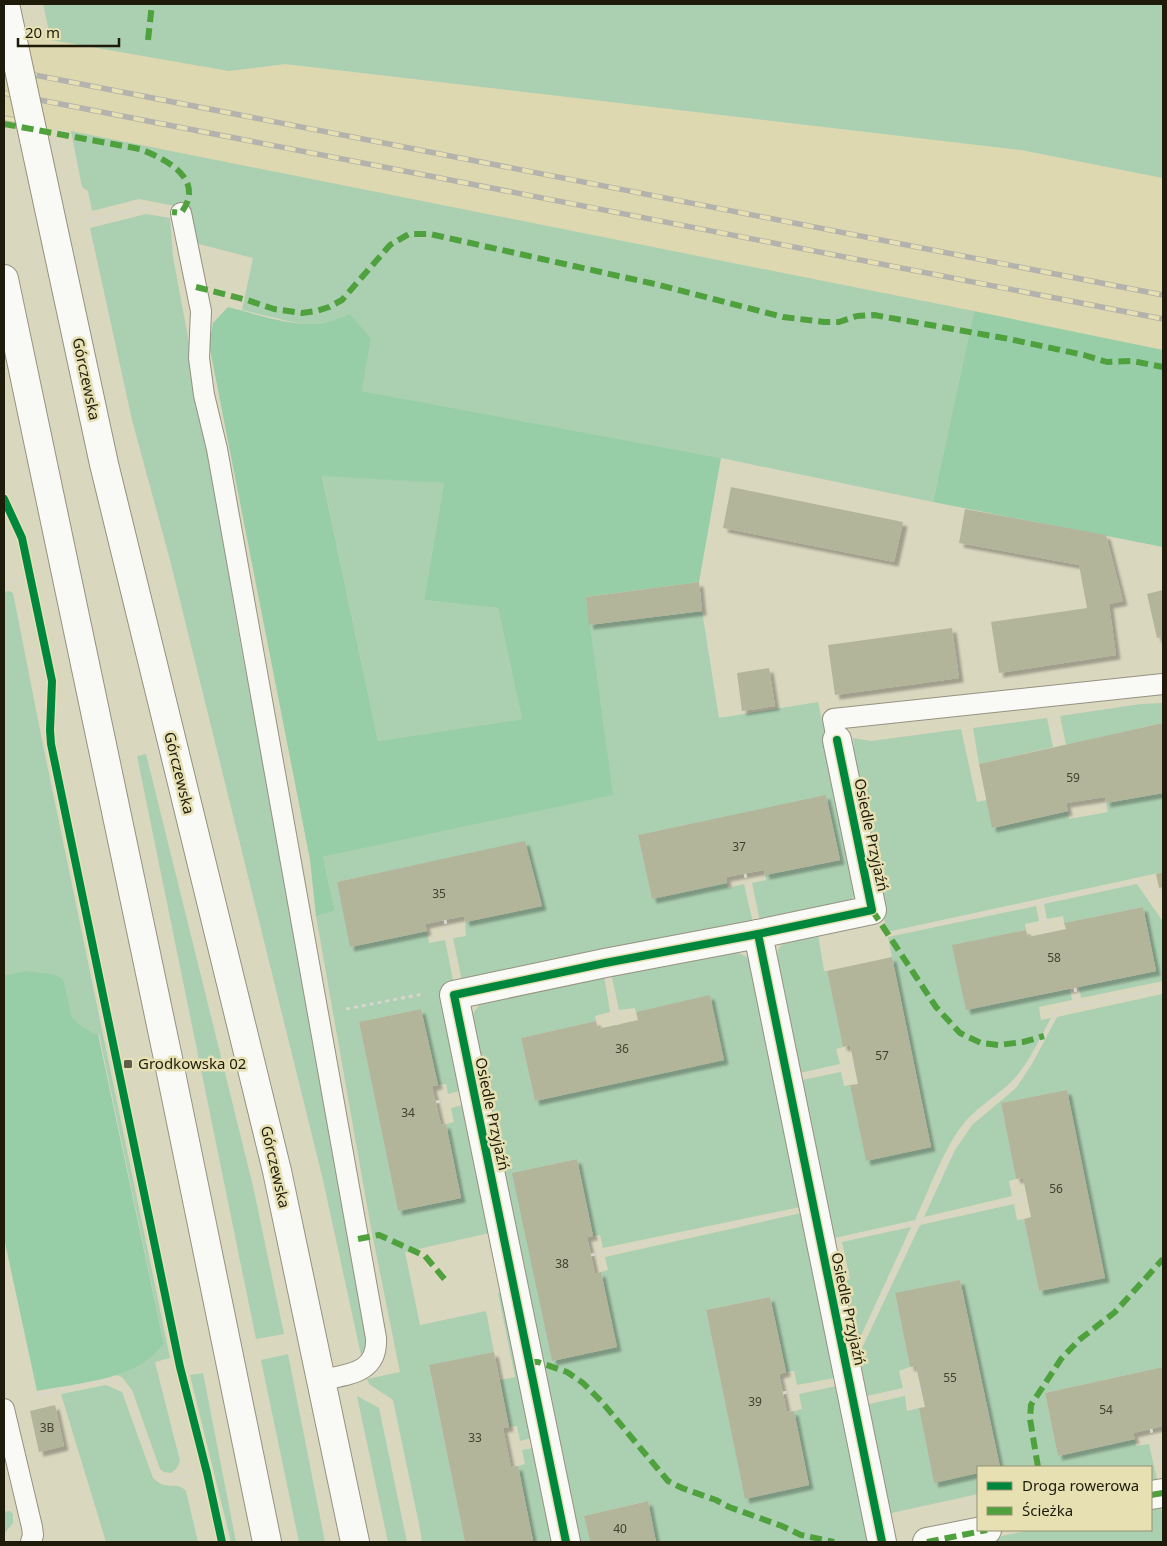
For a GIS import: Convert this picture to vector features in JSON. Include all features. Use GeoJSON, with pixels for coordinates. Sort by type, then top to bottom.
{"type":"FeatureCollection","features":[{"type":"Feature","properties":{"kind":"main road","name":"Górczewska"},"geometry":{"type":"LineString","coordinates":[[5,4],[104,464],[277,1171],[355,1542]]}},
{"type":"Feature","properties":{"kind":"main road"},"geometry":{"type":"LineString","coordinates":[[4,279],[169,1063],[267,1542]]}},
{"type":"Feature","properties":{"kind":"main road","name":"Osiedle Przyjaźń"},"geometry":{"type":"LineString","coordinates":[[566,1542],[457,994],[872,910],[838,740]]}},
{"type":"Feature","properties":{"kind":"main road","name":"Osiedle Przyjaźń"},"geometry":{"type":"LineString","coordinates":[[758,934],[882,1542]]}},
{"type":"Feature","properties":{"kind":"main road"},"geometry":{"type":"LineString","coordinates":[[927,1542],[981,1531]]}},
{"type":"Feature","properties":{"kind":"lane"},"geometry":{"type":"LineString","coordinates":[[172,212],[201,311],[199,358],[204,395],[217,449],[376,1346],[375,1354],[371,1361],[357,1373],[322,1380]]}},
{"type":"Feature","properties":{"kind":"lane","name":"Osiedle Przyjaźń"},"geometry":{"type":"LineString","coordinates":[[838,740],[833,719],[1163,684]]}},
{"type":"Feature","properties":{"kind":"lane"},"geometry":{"type":"LineString","coordinates":[[4,1409],[32,1527],[31,1542]]}},
{"type":"Feature","properties":{"kind":"path"},"geometry":{"type":"LineString","coordinates":[[83,221],[144,208],[172,212]]}},
{"type":"Feature","properties":{"kind":"path"},"geometry":{"type":"LineString","coordinates":[[4,583],[18,580]]}},
{"type":"Feature","properties":{"kind":"path"},"geometry":{"type":"LineString","coordinates":[[1054,721],[1059,746]]}},
{"type":"Feature","properties":{"kind":"path"},"geometry":{"type":"LineString","coordinates":[[887,934],[1140,881],[1163,895]]}},
{"type":"Feature","properties":{"kind":"path"},"geometry":{"type":"LineString","coordinates":[[1040,902],[1047,933]]}},
{"type":"Feature","properties":{"kind":"path"},"geometry":{"type":"LineString","coordinates":[[318,1014],[434,992],[457,994],[445,920]]}},
{"type":"Feature","properties":{"kind":"path"},"geometry":{"type":"LineString","coordinates":[[1075,988],[1078,1006]]}},
{"type":"Feature","properties":{"kind":"path"},"geometry":{"type":"LineString","coordinates":[[867,1330],[964,1128],[977,1114],[1015,1082],[1028,1065],[1057,1010],[1163,988]]}},
{"type":"Feature","properties":{"kind":"path"},"geometry":{"type":"LineString","coordinates":[[820,1244],[1027,1198]]}},
{"type":"Feature","properties":{"kind":"path"},"geometry":{"type":"LineString","coordinates":[[591,1255],[813,1207]]}},
{"type":"Feature","properties":{"kind":"path"},"geometry":{"type":"LineString","coordinates":[[38,1395],[102,1381],[119,1383],[127,1391],[159,1476],[172,1480],[192,1475]]}},
{"type":"Feature","properties":{"kind":"path"},"geometry":{"type":"LineString","coordinates":[[854,1402],[921,1388]]}},
{"type":"Feature","properties":{"kind":"path"},"geometry":{"type":"LineString","coordinates":[[1151,1429],[1158,1464]]}},
{"type":"Feature","properties":{"kind":"shaded area"},"geometry":{"type":"Polygon","coordinates":[[[4,31],[229,71],[285,64],[1021,150],[1163,178],[1163,350],[54,128],[52,137],[4,127],[4,31]]]}},
{"type":"Feature","properties":{"kind":"green space"},"geometry":{"type":"Polygon","coordinates":[[[43,4],[1163,4],[1163,178],[1021,150],[285,64],[229,71],[51,40],[43,4]]]}},
{"type":"Feature","properties":{"kind":"green space"},"geometry":{"type":"Polygon","coordinates":[[[71,131],[974,311],[933,502],[721,458],[362,391],[371,339],[334,321],[312,325],[242,310],[253,258],[199,244],[193,236],[191,209],[139,199],[92,211],[88,191],[82,187],[71,131]]]}},
{"type":"Feature","properties":{"kind":"green space"},"geometry":{"type":"Polygon","coordinates":[[[146,214],[170,218],[173,257],[202,412],[238,631],[311,1018],[352,1220],[366,1346],[361,1355],[323,1180],[170,560],[132,420],[90,228],[146,214]]]}},
{"type":"Feature","properties":{"kind":"green space"},"geometry":{"type":"Polygon","coordinates":[[[228,307],[302,324],[327,322],[350,314],[371,339],[362,391],[721,458],[699,582],[586,597],[613,795],[323,857],[335,911],[316,916],[310,860],[209,344],[213,323],[228,307]],[[322,476],[378,741],[522,719],[498,608],[424,600],[444,483],[322,476]]]}},
{"type":"Feature","properties":{"kind":"green space"},"geometry":{"type":"Polygon","coordinates":[[[974,311],[1163,350],[1163,547],[933,502],[974,311]]]}},
{"type":"Feature","properties":{"kind":"green space"},"geometry":{"type":"Polygon","coordinates":[[[322,475],[444,483],[424,600],[498,608],[522,719],[378,741],[322,475]]]}},
{"type":"Feature","properties":{"kind":"green space"},"geometry":{"type":"Polygon","coordinates":[[[9,591],[13,593],[170,1358],[155,1362],[180,1461],[177,1468],[171,1473],[160,1469],[132,1390],[122,1377],[116,1375],[142,1362],[164,1343],[99,1034],[95,1034],[79,1024],[72,1017],[68,1003],[53,974],[26,971],[4,975],[4,592],[9,591]]]}},
{"type":"Feature","properties":{"kind":"green space"},"geometry":{"type":"Polygon","coordinates":[[[702,611],[719,718],[818,702],[858,889],[849,901],[844,904],[760,921],[752,883],[766,880],[765,875],[840,860],[826,796],[638,835],[652,898],[727,883],[728,888],[744,884],[753,923],[462,981],[453,938],[466,936],[465,922],[541,906],[525,842],[337,882],[351,947],[427,931],[429,943],[445,940],[454,985],[441,989],[463,1090],[448,1094],[446,1084],[438,1085],[421,1009],[359,1022],[398,1211],[461,1198],[446,1124],[454,1122],[451,1108],[467,1104],[494,1232],[405,1252],[420,1325],[486,1311],[494,1352],[429,1366],[465,1542],[422,1542],[393,1400],[369,1384],[367,1379],[400,1372],[371,1228],[316,916],[335,911],[323,857],[612,795],[589,625],[702,611]]]}},
{"type":"Feature","properties":{"kind":"green space"},"geometry":{"type":"Polygon","coordinates":[[[1163,703],[1163,723],[1066,745],[1060,716],[1141,704],[1163,703]]]}},
{"type":"Feature","properties":{"kind":"green space"},"geometry":{"type":"Polygon","coordinates":[[[1047,718],[1053,747],[979,764],[973,728],[1047,718]]]}},
{"type":"Feature","properties":{"kind":"green space"},"geometry":{"type":"Polygon","coordinates":[[[961,729],[977,802],[987,800],[993,828],[1068,811],[1069,819],[1108,812],[1106,803],[1163,793],[1163,872],[887,932],[850,756],[854,747],[853,738],[871,741],[961,729]]]}},
{"type":"Feature","properties":{"kind":"green space"},"geometry":{"type":"Polygon","coordinates":[[[146,754],[253,1186],[284,1334],[256,1339],[137,756],[146,754]]]}},
{"type":"Feature","properties":{"kind":"green space"},"geometry":{"type":"Polygon","coordinates":[[[1137,884],[1163,922],[1163,981],[1081,998],[1079,987],[1156,971],[1143,907],[1064,923],[1063,916],[1047,919],[1044,904],[1137,884]]]}},
{"type":"Feature","properties":{"kind":"green space"},"geometry":{"type":"Polygon","coordinates":[[[1036,906],[1039,921],[1025,924],[1026,930],[953,945],[966,1009],[1070,989],[1072,1000],[1039,1007],[1041,1020],[1051,1018],[1033,1052],[1010,1083],[978,1109],[961,1127],[942,1160],[915,1220],[830,1239],[797,1081],[841,1072],[844,1086],[850,1085],[866,1160],[931,1147],[888,937],[1036,906]]]}},
{"type":"Feature","properties":{"kind":"green space"},"geometry":{"type":"Polygon","coordinates":[[[818,934],[824,971],[827,971],[843,1047],[836,1049],[840,1064],[795,1074],[777,957],[778,950],[785,939],[818,934]]]}},
{"type":"Feature","properties":{"kind":"green space"},"geometry":{"type":"Polygon","coordinates":[[[733,950],[747,957],[752,962],[805,1206],[603,1248],[600,1235],[593,1236],[577,1159],[513,1173],[552,1361],[616,1347],[601,1272],[608,1270],[605,1257],[806,1212],[840,1377],[797,1385],[794,1371],[786,1372],[770,1297],[706,1310],[745,1498],[809,1485],[794,1411],[802,1409],[799,1394],[841,1385],[874,1542],[656,1542],[647,1501],[584,1516],[590,1542],[575,1542],[472,1020],[474,1012],[483,1000],[604,975],[610,1012],[595,1016],[596,1021],[521,1038],[535,1101],[723,1060],[709,996],[636,1012],[635,1008],[619,1010],[611,973],[733,950]]]}},
{"type":"Feature","properties":{"kind":"green space"},"geometry":{"type":"Polygon","coordinates":[[[26,971],[53,974],[63,979],[72,1017],[79,1024],[98,1034],[164,1344],[150,1358],[125,1372],[111,1377],[37,1391],[4,1238],[4,975],[26,971]]]}},
{"type":"Feature","properties":{"kind":"green space"},"geometry":{"type":"Polygon","coordinates":[[[1162,994],[1163,1367],[1045,1393],[1058,1456],[1135,1439],[1136,1446],[1149,1444],[1158,1484],[1152,1486],[1152,1466],[1000,1466],[960,1280],[895,1294],[910,1367],[899,1371],[903,1388],[862,1397],[855,1363],[920,1225],[1014,1204],[1017,1220],[1024,1219],[1039,1291],[1104,1277],[1067,1090],[1001,1103],[1016,1179],[1009,1181],[1012,1196],[924,1217],[955,1150],[972,1125],[1016,1088],[1032,1064],[1057,1017],[1162,994]]]}},
{"type":"Feature","properties":{"kind":"green space"},"geometry":{"type":"Polygon","coordinates":[[[911,1227],[853,1353],[839,1282],[850,1279],[842,1242],[911,1227]]]}},
{"type":"Feature","properties":{"kind":"green space"},"geometry":{"type":"Polygon","coordinates":[[[506,1292],[536,1437],[520,1441],[517,1426],[509,1427],[500,1380],[515,1377],[498,1293],[506,1292]]]}},
{"type":"Feature","properties":{"kind":"green space"},"geometry":{"type":"Polygon","coordinates":[[[288,1354],[325,1542],[299,1542],[261,1360],[288,1354]]]}},
{"type":"Feature","properties":{"kind":"green space"},"geometry":{"type":"Polygon","coordinates":[[[203,1373],[236,1542],[231,1542],[190,1375],[203,1373]]]}},
{"type":"Feature","properties":{"kind":"green space"},"geometry":{"type":"Polygon","coordinates":[[[106,1385],[122,1392],[153,1478],[163,1484],[179,1486],[186,1491],[198,1542],[106,1542],[61,1394],[106,1385]]]}},
{"type":"Feature","properties":{"kind":"green space"},"geometry":{"type":"Polygon","coordinates":[[[357,1396],[379,1408],[407,1542],[388,1542],[357,1396]]]}},
{"type":"Feature","properties":{"kind":"green space"},"geometry":{"type":"Polygon","coordinates":[[[905,1396],[907,1411],[919,1408],[934,1482],[977,1473],[977,1494],[887,1514],[865,1405],[905,1396]]]}},
{"type":"Feature","properties":{"kind":"green space"},"geometry":{"type":"Polygon","coordinates":[[[538,1447],[557,1542],[524,1542],[533,1540],[518,1466],[525,1464],[522,1450],[538,1447]]]}},
{"type":"Feature","properties":{"kind":"green space"},"geometry":{"type":"Polygon","coordinates":[[[1160,1503],[1163,1519],[1163,1542],[972,1542],[1026,1531],[1152,1531],[1152,1505],[1160,1503]]]}},
{"type":"Feature","properties":{"kind":"green space"},"geometry":{"type":"Polygon","coordinates":[[[10,1511],[13,1514],[13,1523],[4,1534],[4,1512],[10,1511]]]}},
{"type":"Feature","properties":{"kind":"building"},"geometry":{"type":"Polygon","coordinates":[[[731,487],[903,522],[894,562],[723,528],[731,487]]]}},
{"type":"Feature","properties":{"kind":"building"},"geometry":{"type":"Polygon","coordinates":[[[965,509],[1106,535],[1123,601],[1109,604],[1116,655],[999,673],[991,622],[1087,608],[1079,565],[959,543],[965,509]]]}},
{"type":"Feature","properties":{"kind":"building"},"geometry":{"type":"Polygon","coordinates":[[[699,582],[702,611],[589,625],[586,597],[699,582]]]}},
{"type":"Feature","properties":{"kind":"building"},"geometry":{"type":"Polygon","coordinates":[[[1163,590],[1163,637],[1157,638],[1147,594],[1163,590]]]}},
{"type":"Feature","properties":{"kind":"building"},"geometry":{"type":"Polygon","coordinates":[[[952,628],[959,678],[835,695],[828,645],[952,628]]]}},
{"type":"Feature","properties":{"kind":"building"},"geometry":{"type":"Polygon","coordinates":[[[769,668],[775,706],[742,711],[737,673],[769,668]]]}},
{"type":"Feature","properties":{"kind":"building"},"geometry":{"type":"Polygon","coordinates":[[[1163,723],[1163,793],[1106,803],[1105,797],[1066,803],[1068,811],[992,828],[979,764],[1163,723]]]}},
{"type":"Feature","properties":{"kind":"building"},"geometry":{"type":"Polygon","coordinates":[[[826,795],[840,860],[765,875],[764,870],[726,877],[727,883],[652,899],[638,835],[826,795]]]}},
{"type":"Feature","properties":{"kind":"building"},"geometry":{"type":"Polygon","coordinates":[[[525,841],[542,906],[465,922],[464,916],[425,924],[427,931],[350,947],[337,882],[525,841]]]}},
{"type":"Feature","properties":{"kind":"building"},"geometry":{"type":"Polygon","coordinates":[[[1163,872],[1163,887],[1159,888],[1156,874],[1163,872]]]}},
{"type":"Feature","properties":{"kind":"building"},"geometry":{"type":"Polygon","coordinates":[[[1143,907],[1156,971],[966,1010],[952,945],[1026,930],[1028,937],[1066,929],[1064,923],[1143,907]]]}},
{"type":"Feature","properties":{"kind":"building"},"geometry":{"type":"Polygon","coordinates":[[[892,957],[931,1147],[866,1161],[850,1085],[858,1084],[850,1045],[843,1047],[827,971],[892,957]]]}},
{"type":"Feature","properties":{"kind":"building"},"geometry":{"type":"Polygon","coordinates":[[[710,995],[724,1060],[535,1101],[521,1038],[596,1021],[598,1029],[638,1020],[636,1012],[710,995]]]}},
{"type":"Feature","properties":{"kind":"building"},"geometry":{"type":"Polygon","coordinates":[[[421,1009],[438,1085],[432,1086],[441,1125],[446,1124],[461,1198],[398,1211],[359,1022],[421,1009]]]}},
{"type":"Feature","properties":{"kind":"building"},"geometry":{"type":"Polygon","coordinates":[[[1067,1090],[1105,1278],[1039,1291],[1024,1219],[1031,1217],[1023,1178],[1016,1179],[1001,1103],[1067,1090]]]}},
{"type":"Feature","properties":{"kind":"building"},"geometry":{"type":"Polygon","coordinates":[[[577,1159],[593,1236],[587,1237],[595,1274],[601,1272],[617,1347],[552,1361],[512,1173],[577,1159]]]}},
{"type":"Feature","properties":{"kind":"building"},"geometry":{"type":"Polygon","coordinates":[[[960,1280],[1000,1466],[977,1466],[977,1473],[934,1483],[919,1408],[925,1407],[916,1366],[910,1367],[895,1293],[960,1280]]]}},
{"type":"Feature","properties":{"kind":"building"},"geometry":{"type":"Polygon","coordinates":[[[770,1297],[786,1372],[779,1374],[787,1412],[794,1411],[809,1485],[745,1499],[706,1310],[770,1297]]]}},
{"type":"Feature","properties":{"kind":"building"},"geometry":{"type":"Polygon","coordinates":[[[494,1352],[509,1427],[503,1428],[511,1467],[518,1466],[533,1541],[465,1542],[429,1365],[494,1352]]]}},
{"type":"Feature","properties":{"kind":"building"},"geometry":{"type":"Polygon","coordinates":[[[1163,1367],[1163,1426],[1133,1433],[1135,1439],[1058,1456],[1045,1393],[1163,1367]]]}},
{"type":"Feature","properties":{"kind":"building"},"geometry":{"type":"Polygon","coordinates":[[[55,1405],[64,1446],[39,1452],[30,1411],[55,1405]]]}},
{"type":"Feature","properties":{"kind":"building"},"geometry":{"type":"Polygon","coordinates":[[[648,1501],[656,1542],[590,1542],[584,1516],[648,1501]]]}},
{"type":"Feature","properties":{"kind":"railway"},"geometry":{"type":"LineString","coordinates":[[4,69],[1163,295]]}},
{"type":"Feature","properties":{"kind":"railway"},"geometry":{"type":"LineString","coordinates":[[4,93],[1163,319]]}},
{"type":"Feature","properties":{"kind":"railway"},"geometry":{"type":"LineString","coordinates":[[4,118],[38,124]]}},
{"type":"Feature","properties":{"kind":"marked path"},"geometry":{"type":"LineString","coordinates":[[148,40],[152,4]]}},
{"type":"Feature","properties":{"kind":"marked path"},"geometry":{"type":"LineString","coordinates":[[4,124],[140,149],[162,159],[180,173],[186,181],[189,191],[188,201],[181,213],[172,212]]}},
{"type":"Feature","properties":{"kind":"marked path"},"geometry":{"type":"LineString","coordinates":[[196,287],[274,309],[302,313],[316,311],[342,300],[390,245],[409,234],[430,234],[659,285],[783,317],[839,322],[857,316],[874,315],[1009,339],[1084,355],[1107,362],[1132,361],[1163,367]]}},
{"type":"Feature","properties":{"kind":"marked path"},"geometry":{"type":"LineString","coordinates":[[872,910],[936,1007],[960,1033],[981,1043],[999,1045],[1023,1042],[1044,1036]]}},
{"type":"Feature","properties":{"kind":"marked path"},"geometry":{"type":"LineString","coordinates":[[358,1239],[379,1235],[425,1256],[447,1282]]}},
{"type":"Feature","properties":{"kind":"marked path"},"geometry":{"type":"LineString","coordinates":[[1038,1466],[1030,1419],[1031,1405],[1061,1359],[1079,1340],[1115,1312],[1163,1259]]}},
{"type":"Feature","properties":{"kind":"marked path"},"geometry":{"type":"LineString","coordinates":[[529,1362],[538,1362],[567,1372],[583,1383],[601,1401],[668,1481],[801,1535],[834,1542]]}},
{"type":"Feature","properties":{"kind":"marked path"},"geometry":{"type":"LineString","coordinates":[[1152,1495],[1163,1493]]}},
{"type":"Feature","properties":{"kind":"marked path"},"geometry":{"type":"LineString","coordinates":[[927,1542],[982,1531]]}},
{"type":"Feature","properties":{"kind":"cycle path"},"geometry":{"type":"LineString","coordinates":[[4,499],[22,538],[52,681],[51,744],[180,1367],[207,1473],[222,1542]]}},
{"type":"Feature","properties":{"kind":"cycle path"},"geometry":{"type":"LineString","coordinates":[[837,740],[872,910],[758,934],[882,1542]]}},
{"type":"Feature","properties":{"kind":"cycle path"},"geometry":{"type":"LineString","coordinates":[[566,1542],[454,995],[605,963],[758,934]]}},
{"type":"Feature","properties":{"kind":"place","name":"Grodkowska 02"},"geometry":{"type":"Point","coordinates":[128,1064]}}]}
